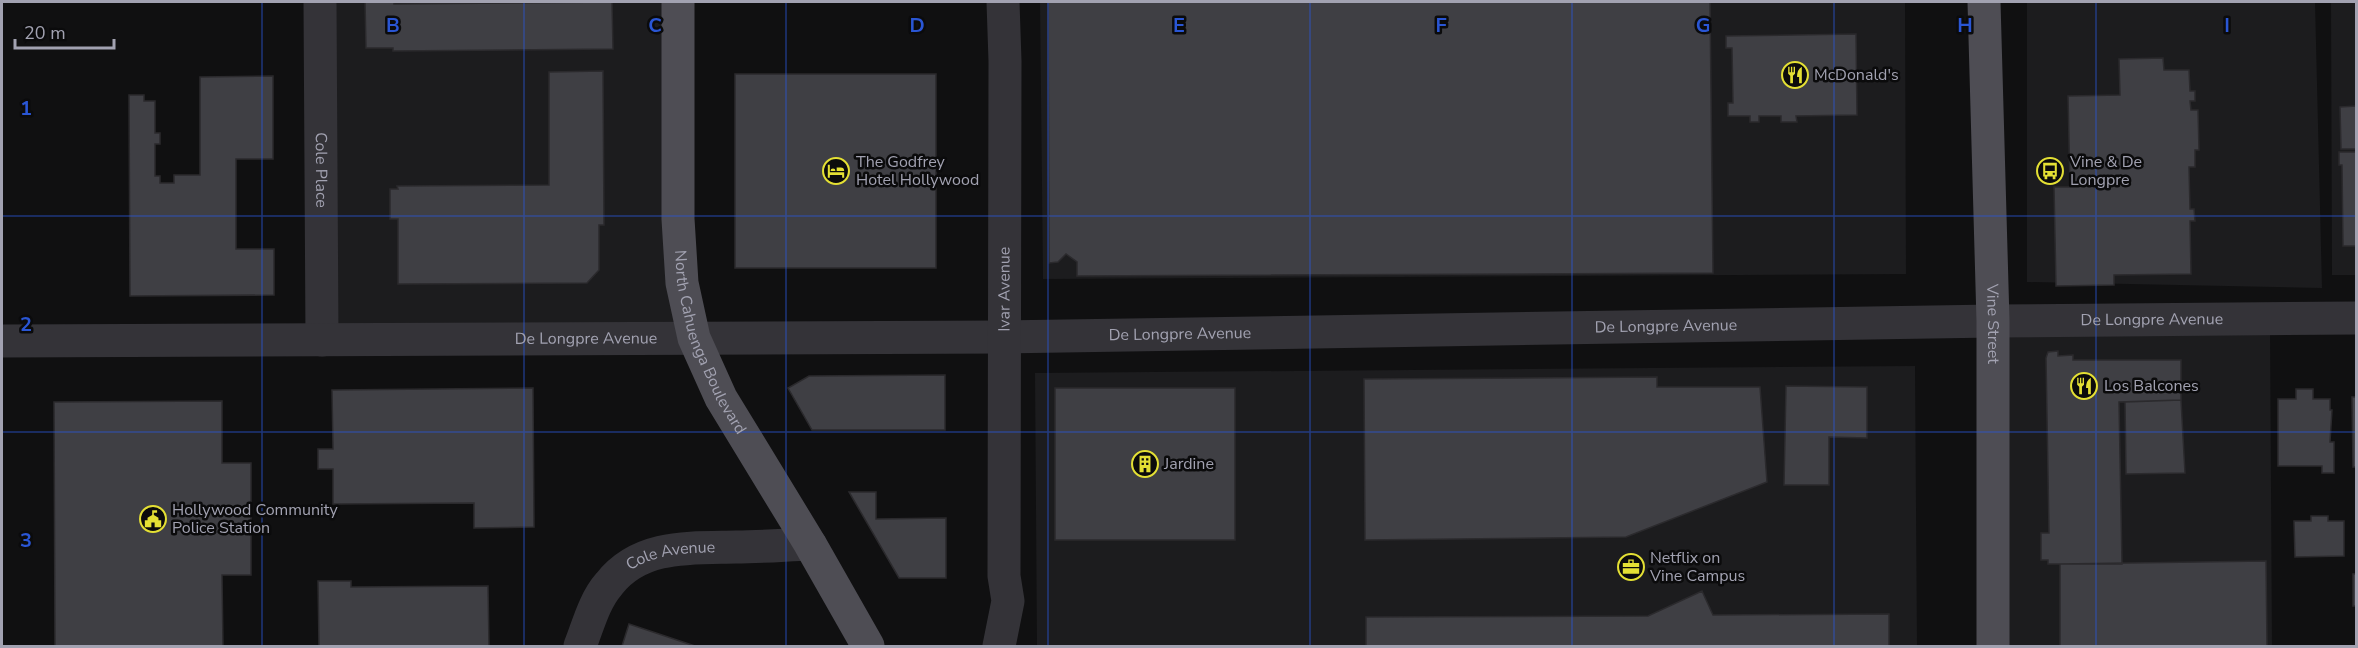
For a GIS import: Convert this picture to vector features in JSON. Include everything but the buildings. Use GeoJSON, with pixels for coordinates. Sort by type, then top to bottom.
{"type":"FeatureCollection","features":[{"type":"Feature","properties":{"kind":"main road","name":"North Cahuenga Boulevard"},"geometry":{"type":"LineString","coordinates":[[678,2],[678,219],[682,283],[694,338],[721,398],[810,544],[868,646]]}},
{"type":"Feature","properties":{"kind":"main road","name":"Vine Street"},"geometry":{"type":"LineString","coordinates":[[1984,2],[1993,321],[1993,646]]}},
{"type":"Feature","properties":{"kind":"street","name":"Cole Place"},"geometry":{"type":"LineString","coordinates":[[320,2],[322,340]]}},
{"type":"Feature","properties":{"kind":"street","name":"Ivar Avenue"},"geometry":{"type":"LineString","coordinates":[[999,646],[1008,601],[1004,576],[1005,61],[1003,2]]}},
{"type":"Feature","properties":{"kind":"street","name":"De Longpre Avenue"},"geometry":{"type":"LineString","coordinates":[[2,341],[1004,337],[1993,321],[2356,318]]}},
{"type":"Feature","properties":{"kind":"street","name":"Cole Avenue"},"geometry":{"type":"LineString","coordinates":[[580,646],[592,614],[609,584],[628,567],[652,553],[682,547],[810,544]]}},
{"type":"Feature","properties":{"kind":"street","name":"Ivar Avenue"},"geometry":{"type":"LineString","coordinates":[[979,646],[984,639],[1004,576]]}},
{"type":"Feature","properties":{"kind":"shaded area"},"geometry":{"type":"Polygon","coordinates":[[[326,2],[672,2],[686,331],[329,336],[326,2]]]}},
{"type":"Feature","properties":{"kind":"shaded area"},"geometry":{"type":"Polygon","coordinates":[[[1040,2],[1905,2],[1906,274],[1043,279],[1040,2]]]}},
{"type":"Feature","properties":{"kind":"shaded area"},"geometry":{"type":"Polygon","coordinates":[[[2027,2],[2315,2],[2322,288],[2027,282],[2027,2]]]}},
{"type":"Feature","properties":{"kind":"shaded area"},"geometry":{"type":"Polygon","coordinates":[[[2331,2],[2356,2],[2356,275],[2332,275],[2331,2]]]}},
{"type":"Feature","properties":{"kind":"shaded area"},"geometry":{"type":"Polygon","coordinates":[[[2270,326],[2272,646],[2001,646],[2002,327],[2270,326]]]}},
{"type":"Feature","properties":{"kind":"shaded area"},"geometry":{"type":"Polygon","coordinates":[[[1915,366],[1917,646],[1037,646],[1035,373],[1915,366]]]}},
{"type":"Feature","properties":{"kind":"place","name":"McDonald's"},"geometry":{"type":"Point","coordinates":[1795,75]}},
{"type":"Feature","properties":{"kind":"place","name":"The Godfrey Hotel Hollywood"},"geometry":{"type":"Point","coordinates":[836,171]}},
{"type":"Feature","properties":{"kind":"place","name":"Vine & De Longpre"},"geometry":{"type":"Point","coordinates":[2050,171]}},
{"type":"Feature","properties":{"kind":"place","name":"Los Balcones"},"geometry":{"type":"Point","coordinates":[2084,386]}},
{"type":"Feature","properties":{"kind":"place","name":"Jardine"},"geometry":{"type":"Point","coordinates":[1145,464]}},
{"type":"Feature","properties":{"kind":"place","name":"Hollywood Community Police Station"},"geometry":{"type":"Point","coordinates":[153,519]}},
{"type":"Feature","properties":{"kind":"place","name":"Netflix on Vine Campus"},"geometry":{"type":"Point","coordinates":[1631,567]}}]}
